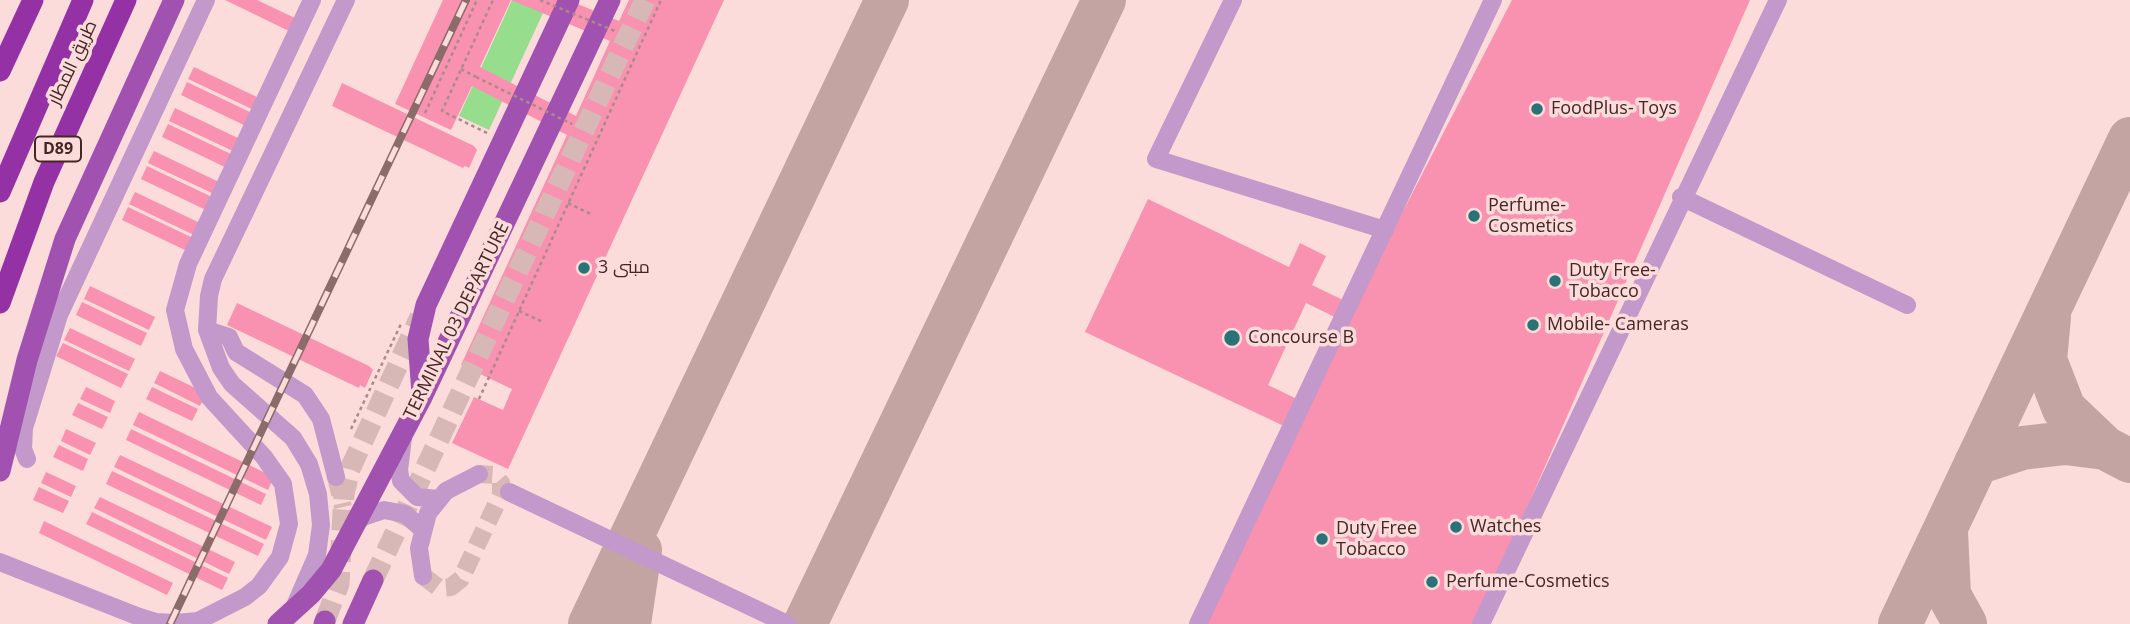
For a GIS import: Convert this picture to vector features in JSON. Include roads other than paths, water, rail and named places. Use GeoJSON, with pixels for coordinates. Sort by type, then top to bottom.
{"type":"FeatureCollection","features":[{"type":"Feature","properties":{"kind":"highway"},"geometry":{"type":"LineString","coordinates":[[0,71],[33,0]]}},
{"type":"Feature","properties":{"kind":"highway","name":"طريق المطار"},"geometry":{"type":"LineString","coordinates":[[0,303],[44,182],[126,0]]}},
{"type":"Feature","properties":{"kind":"highway","name":"طريق المطار"},"geometry":{"type":"LineString","coordinates":[[0,192],[82,1]]}},
{"type":"Feature","properties":{"kind":"main road"},"geometry":{"type":"LineString","coordinates":[[0,471],[23,372],[65,239],[174,0]]}},
{"type":"Feature","properties":{"kind":"main road"},"geometry":{"type":"LineString","coordinates":[[422,397],[418,339],[422,314],[569,0]]}},
{"type":"Feature","properties":{"kind":"main road","name":"TERMINAL 03 DEPARTURE"},"geometry":{"type":"LineString","coordinates":[[284,620],[331,570],[422,397],[610,0]]}},
{"type":"Feature","properties":{"kind":"main road"},"geometry":{"type":"LineString","coordinates":[[353,624],[373,580]]}},
{"type":"Feature","properties":{"kind":"lane"},"geometry":{"type":"LineString","coordinates":[[27,459],[23,449],[24,428],[59,315],[206,0]]}},
{"type":"Feature","properties":{"kind":"lane"},"geometry":{"type":"LineString","coordinates":[[284,620],[306,584],[317,555],[321,525],[318,494],[309,464],[293,438],[232,384],[212,349],[207,330],[209,296],[213,279],[346,0]]}},
{"type":"Feature","properties":{"kind":"lane"},"geometry":{"type":"LineString","coordinates":[[1233,0],[1156,159],[1265,201],[1385,230]]}},
{"type":"Feature","properties":{"kind":"lane"},"geometry":{"type":"LineString","coordinates":[[1198,624],[1493,0]]}},
{"type":"Feature","properties":{"kind":"lane"},"geometry":{"type":"LineString","coordinates":[[1481,624],[1681,197],[1778,0]]}},
{"type":"Feature","properties":{"kind":"lane"},"geometry":{"type":"LineString","coordinates":[[0,562],[137,616],[156,622],[176,623],[198,621],[244,597],[259,586],[280,557],[289,524],[283,484],[264,457],[209,397],[184,349],[175,310],[188,264],[307,3]]}},
{"type":"Feature","properties":{"kind":"lane"},"geometry":{"type":"LineString","coordinates":[[1681,197],[1907,305]]}},
{"type":"Feature","properties":{"kind":"lane"},"geometry":{"type":"LineString","coordinates":[[207,330],[229,337],[236,352],[293,386],[314,406],[326,435],[336,477]]}},
{"type":"Feature","properties":{"kind":"lane"},"geometry":{"type":"LineString","coordinates":[[404,429],[399,470],[401,481],[417,497],[438,499]]}},
{"type":"Feature","properties":{"kind":"lane"},"geometry":{"type":"LineString","coordinates":[[423,576],[419,558],[422,529],[438,499],[456,483],[479,474]]}},
{"type":"Feature","properties":{"kind":"lane"},"geometry":{"type":"LineString","coordinates":[[509,492],[787,624]]}},
{"type":"Feature","properties":{"kind":"lane"},"geometry":{"type":"LineString","coordinates":[[355,524],[363,517],[384,510],[405,514],[422,529]]}},
{"type":"Feature","properties":{"kind":"tunnel"},"geometry":{"type":"LineString","coordinates":[[373,580],[645,0]]}},
{"type":"Feature","properties":{"kind":"tunnel"},"geometry":{"type":"LineString","coordinates":[[325,621],[339,584],[344,494],[350,469],[420,317]]}},
{"type":"Feature","properties":{"kind":"tunnel"},"geometry":{"type":"LineString","coordinates":[[423,576],[439,588],[451,587],[461,579],[501,494],[501,483],[494,475],[479,474]]}},
{"type":"Feature","properties":{"kind":"tunnel"},"geometry":{"type":"LineString","coordinates":[[336,477],[343,507]]}},
{"type":"Feature","properties":{"kind":"railway"},"geometry":{"type":"LineString","coordinates":[[170,624],[466,0]]}},
{"type":"Feature","properties":{"kind":"place","name":"FoodPlus- Toys"},"geometry":{"type":"Point","coordinates":[1537,109]}},
{"type":"Feature","properties":{"kind":"place","name":"Perfume- Cosmetics"},"geometry":{"type":"Point","coordinates":[1474,216]}},
{"type":"Feature","properties":{"kind":"place","name":"مبنى 3"},"geometry":{"type":"Point","coordinates":[584,268]}},
{"type":"Feature","properties":{"kind":"place","name":"Duty Free- Tobacco"},"geometry":{"type":"Point","coordinates":[1555,281]}},
{"type":"Feature","properties":{"kind":"place","name":"Mobile- Cameras"},"geometry":{"type":"Point","coordinates":[1533,325]}},
{"type":"Feature","properties":{"kind":"place","name":"Concourse B"},"geometry":{"type":"Point","coordinates":[1232,338]}},
{"type":"Feature","properties":{"kind":"place","name":"Watches"},"geometry":{"type":"Point","coordinates":[1456,527]}},
{"type":"Feature","properties":{"kind":"place","name":"Duty Free Tobacco"},"geometry":{"type":"Point","coordinates":[1322,539]}},
{"type":"Feature","properties":{"kind":"place","name":"Perfume-Cosmetics"},"geometry":{"type":"Point","coordinates":[1432,582]}}]}
